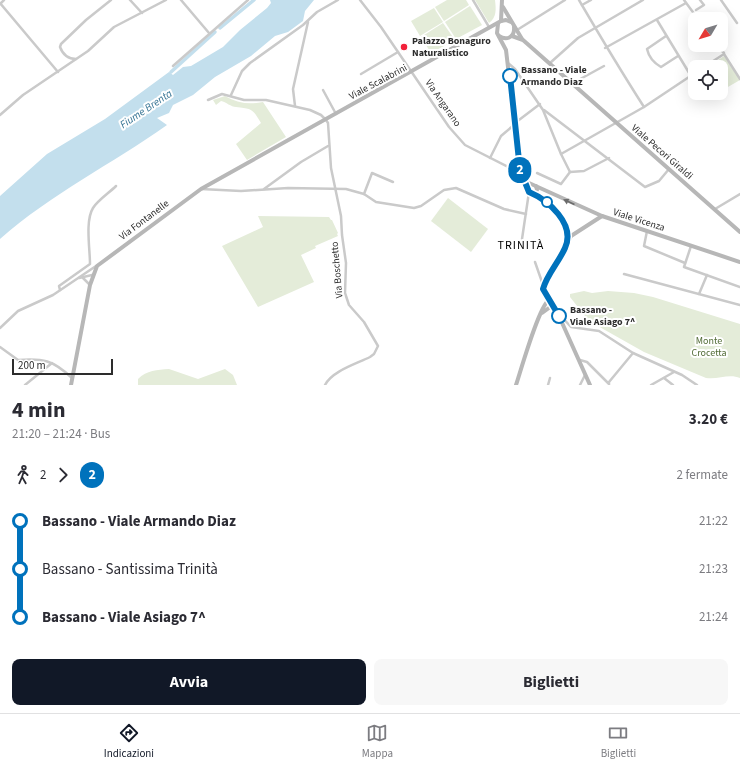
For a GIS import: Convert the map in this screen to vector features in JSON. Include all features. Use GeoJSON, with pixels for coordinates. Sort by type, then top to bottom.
{"type":"FeatureCollection","features":[{"type":"Feature","properties":{"kind":"street"},"geometry":{"type":"LineString","coordinates":[[4,0],[0,4],[58,72]]}},
{"type":"Feature","properties":{"kind":"street"},"geometry":{"type":"LineString","coordinates":[[76,59],[71,59],[64,55],[60,47],[61,44],[86,20],[111,0]]}},
{"type":"Feature","properties":{"kind":"street"},"geometry":{"type":"LineString","coordinates":[[130,0],[142,14]]}},
{"type":"Feature","properties":{"kind":"street"},"geometry":{"type":"LineString","coordinates":[[0,114],[23,95],[76,59],[114,28],[166,0]]}},
{"type":"Feature","properties":{"kind":"street"},"geometry":{"type":"LineString","coordinates":[[181,0],[209,34]]}},
{"type":"Feature","properties":{"kind":"street"},"geometry":{"type":"LineString","coordinates":[[173,66],[248,0]]}},
{"type":"Feature","properties":{"kind":"street"},"geometry":{"type":"LineString","coordinates":[[231,95],[242,71],[250,63],[308,21],[316,12],[338,0]]}},
{"type":"Feature","properties":{"kind":"street","name":"Via Angarano"},"geometry":{"type":"LineString","coordinates":[[360,0],[398,52],[449,127],[460,139],[466,145],[490,158],[510,168],[520,170]]}},
{"type":"Feature","properties":{"kind":"street"},"geometry":{"type":"LineString","coordinates":[[474,0],[490,29],[496,30],[506,50],[522,178],[531,192],[552,207],[560,216],[570,234],[574,234]]}},
{"type":"Feature","properties":{"kind":"street"},"geometry":{"type":"LineString","coordinates":[[496,30],[500,23],[503,7],[502,0]]}},
{"type":"Feature","properties":{"kind":"street"},"geometry":{"type":"LineString","coordinates":[[517,30],[565,0]]}},
{"type":"Feature","properties":{"kind":"street"},"geometry":{"type":"LineString","coordinates":[[579,0],[596,27],[605,48],[644,106]]}},
{"type":"Feature","properties":{"kind":"street"},"geometry":{"type":"LineString","coordinates":[[582,6],[591,0]]}},
{"type":"Feature","properties":{"kind":"street"},"geometry":{"type":"LineString","coordinates":[[550,64],[578,38],[643,0]]}},
{"type":"Feature","properties":{"kind":"street"},"geometry":{"type":"LineString","coordinates":[[684,0],[692,12]]}},
{"type":"Feature","properties":{"kind":"street"},"geometry":{"type":"LineString","coordinates":[[696,10],[704,5],[700,0]]}},
{"type":"Feature","properties":{"kind":"street"},"geometry":{"type":"LineString","coordinates":[[721,0],[737,24]]}},
{"type":"Feature","properties":{"kind":"street"},"geometry":{"type":"LineString","coordinates":[[605,48],[686,4]]}},
{"type":"Feature","properties":{"kind":"street","name":"Viale Pecori Giraldi"},"geometry":{"type":"LineString","coordinates":[[503,7],[523,40],[740,232]]}},
{"type":"Feature","properties":{"kind":"street"},"geometry":{"type":"LineString","coordinates":[[500,23],[506,20],[512,24],[514,31],[510,37],[506,50]]}},
{"type":"Feature","properties":{"kind":"street"},"geometry":{"type":"LineString","coordinates":[[657,20],[688,71]]}},
{"type":"Feature","properties":{"kind":"street"},"geometry":{"type":"LineString","coordinates":[[295,106],[293,89],[308,21]]}},
{"type":"Feature","properties":{"kind":"street","name":"Viale Scalabrini"},"geometry":{"type":"LineString","coordinates":[[201,189],[500,23]]}},
{"type":"Feature","properties":{"kind":"street"},"geometry":{"type":"LineString","coordinates":[[499,35],[502,38],[510,37]]}},
{"type":"Feature","properties":{"kind":"street"},"geometry":{"type":"LineString","coordinates":[[666,36],[647,49],[649,56],[655,65],[661,67],[678,56]]}},
{"type":"Feature","properties":{"kind":"street","name":"Viale Pecori Giraldi"},"geometry":{"type":"LineString","coordinates":[[510,37],[523,40]]}},
{"type":"Feature","properties":{"kind":"street"},"geometry":{"type":"LineString","coordinates":[[361,74],[398,52]]}},
{"type":"Feature","properties":{"kind":"street"},"geometry":{"type":"LineString","coordinates":[[715,60],[724,54],[740,79]]}},
{"type":"Feature","properties":{"kind":"street"},"geometry":{"type":"LineString","coordinates":[[508,63],[512,65],[540,104],[560,154],[570,172]]}},
{"type":"Feature","properties":{"kind":"street"},"geometry":{"type":"LineString","coordinates":[[572,84],[604,66]]}},
{"type":"Feature","properties":{"kind":"street"},"geometry":{"type":"LineString","coordinates":[[560,154],[644,106],[688,78]]}},
{"type":"Feature","properties":{"kind":"street"},"geometry":{"type":"LineString","coordinates":[[324,90],[336,114]]}},
{"type":"Feature","properties":{"kind":"street"},"geometry":{"type":"LineString","coordinates":[[208,100],[216,95],[231,95],[244,100],[266,100],[295,106],[321,115],[328,123],[328,146],[334,188]]}},
{"type":"Feature","properties":{"kind":"street"},"geometry":{"type":"LineString","coordinates":[[490,158],[500,136],[540,104]]}},
{"type":"Feature","properties":{"kind":"street"},"geometry":{"type":"LineString","coordinates":[[543,110],[609,158],[645,187],[659,181],[669,169]]}},
{"type":"Feature","properties":{"kind":"street"},"geometry":{"type":"LineString","coordinates":[[263,190],[301,162],[328,146]]}},
{"type":"Feature","properties":{"kind":"street"},"geometry":{"type":"LineString","coordinates":[[537,173],[561,184],[570,172],[584,170],[609,158]]}},
{"type":"Feature","properties":{"kind":"street"},"geometry":{"type":"LineString","coordinates":[[364,194],[372,173],[392,182]]}},
{"type":"Feature","properties":{"kind":"street","name":"Viale Vicenza"},"geometry":{"type":"LineString","coordinates":[[522,178],[602,216],[740,262]]}},
{"type":"Feature","properties":{"kind":"street"},"geometry":{"type":"LineString","coordinates":[[522,239],[531,192],[529,186],[534,185],[537,190],[531,192]]}},
{"type":"Feature","properties":{"kind":"street"},"geometry":{"type":"LineString","coordinates":[[60,290],[59,286],[90,264],[88,249],[91,213],[94,206],[116,186]]}},
{"type":"Feature","properties":{"kind":"street"},"geometry":{"type":"LineString","coordinates":[[201,189],[241,191],[334,188],[346,189],[364,194],[376,202],[414,208],[421,206],[444,190],[456,188],[504,210],[526,214]]}},
{"type":"Feature","properties":{"kind":"street","name":"Via Boschetto"},"geometry":{"type":"LineString","coordinates":[[325,385],[329,379],[337,374],[370,358],[378,346],[364,322],[346,299],[346,263],[341,216],[334,188]]}},
{"type":"Feature","properties":{"kind":"street","name":"Via Fontanelle"},"geometry":{"type":"LineString","coordinates":[[0,328],[18,311],[53,295],[91,273],[97,266],[201,189]]}},
{"type":"Feature","properties":{"kind":"street"},"geometry":{"type":"LineString","coordinates":[[715,210],[739,194]]}},
{"type":"Feature","properties":{"kind":"street"},"geometry":{"type":"LineString","coordinates":[[544,285],[567,242],[574,234],[602,216]]}},
{"type":"Feature","properties":{"kind":"street"},"geometry":{"type":"LineString","coordinates":[[566,229],[567,242]]}},
{"type":"Feature","properties":{"kind":"street"},"geometry":{"type":"LineString","coordinates":[[647,231],[644,246],[686,263]]}},
{"type":"Feature","properties":{"kind":"street"},"geometry":{"type":"LineString","coordinates":[[691,246],[684,267],[740,287]]}},
{"type":"Feature","properties":{"kind":"street"},"geometry":{"type":"LineString","coordinates":[[535,262],[544,285],[544,292],[559,316],[590,385]]}},
{"type":"Feature","properties":{"kind":"street"},"geometry":{"type":"LineString","coordinates":[[71,385],[91,273]]}},
{"type":"Feature","properties":{"kind":"street","name":"Via Fontanelle"},"geometry":{"type":"LineString","coordinates":[[81,278],[91,273]]}},
{"type":"Feature","properties":{"kind":"street"},"geometry":{"type":"LineString","coordinates":[[624,274],[740,305]]}},
{"type":"Feature","properties":{"kind":"street"},"geometry":{"type":"LineString","coordinates":[[699,294],[707,275]]}},
{"type":"Feature","properties":{"kind":"street"},"geometry":{"type":"LineString","coordinates":[[81,278],[90,285]]}},
{"type":"Feature","properties":{"kind":"street"},"geometry":{"type":"LineString","coordinates":[[516,385],[534,330],[546,302],[549,300]]}},
{"type":"Feature","properties":{"kind":"street"},"geometry":{"type":"LineString","coordinates":[[542,313],[553,305]]}},
{"type":"Feature","properties":{"kind":"street"},"geometry":{"type":"LineString","coordinates":[[559,316],[561,316],[571,327],[599,331],[633,353],[674,372],[697,385]]}},
{"type":"Feature","properties":{"kind":"street"},"geometry":{"type":"LineString","coordinates":[[0,347],[18,360],[41,359],[53,363],[72,378]]}},
{"type":"Feature","properties":{"kind":"street"},"geometry":{"type":"LineString","coordinates":[[580,360],[587,362],[609,384],[633,353]]}},
{"type":"Feature","properties":{"kind":"street"},"geometry":{"type":"LineString","coordinates":[[25,385],[53,363]]}},
{"type":"Feature","properties":{"kind":"street"},"geometry":{"type":"LineString","coordinates":[[651,385],[674,372]]}},
{"type":"Feature","properties":{"kind":"street"},"geometry":{"type":"LineString","coordinates":[[580,385],[585,375]]}},
{"type":"Feature","properties":{"kind":"street"},"geometry":{"type":"LineString","coordinates":[[548,385],[550,378]]}},
{"type":"Feature","properties":{"kind":"street"},"geometry":{"type":"LineString","coordinates":[[664,378],[672,385]]}},
{"type":"Feature","properties":{"kind":"green space"},"geometry":{"type":"Polygon","coordinates":[[[447,0],[466,0],[469,5],[444,21],[435,7],[447,0]]]}},
{"type":"Feature","properties":{"kind":"green space"},"geometry":{"type":"Polygon","coordinates":[[[475,0],[495,0],[496,10],[492,21],[489,23],[475,0]]]}},
{"type":"Feature","properties":{"kind":"green space"},"geometry":{"type":"Polygon","coordinates":[[[470,6],[482,25],[456,39],[445,22],[470,6]]]}},
{"type":"Feature","properties":{"kind":"green space"},"geometry":{"type":"Polygon","coordinates":[[[434,8],[443,22],[420,36],[411,21],[434,8]]]}},
{"type":"Feature","properties":{"kind":"green space"},"geometry":{"type":"Polygon","coordinates":[[[443,23],[455,40],[431,53],[421,37],[443,23]]]}},
{"type":"Feature","properties":{"kind":"green space"},"geometry":{"type":"Polygon","coordinates":[[[724,56],[727,60],[718,60],[724,56]]]}},
{"type":"Feature","properties":{"kind":"green space"},"geometry":{"type":"Polygon","coordinates":[[[728,62],[740,80],[728,87],[728,62]]]}},
{"type":"Feature","properties":{"kind":"green space"},"geometry":{"type":"Polygon","coordinates":[[[225,96],[243,103],[263,102],[286,137],[247,160],[236,144],[261,123],[256,114],[249,109],[234,107],[221,101],[216,105],[213,100],[225,96]]]}},
{"type":"Feature","properties":{"kind":"green space"},"geometry":{"type":"Polygon","coordinates":[[[448,198],[488,229],[471,252],[431,221],[448,198]]]}},
{"type":"Feature","properties":{"kind":"green space"},"geometry":{"type":"Polygon","coordinates":[[[258,216],[329,217],[332,220],[338,236],[315,246],[316,248],[301,255],[314,282],[258,307],[222,246],[263,227],[258,216]]]}},
{"type":"Feature","properties":{"kind":"green space","name":"Monte Crocetta"},"geometry":{"type":"Polygon","coordinates":[[[584,291],[592,293],[608,291],[634,293],[653,297],[740,324],[740,378],[728,376],[706,378],[644,352],[589,321],[570,297],[570,294],[584,291]]]}},
{"type":"Feature","properties":{"kind":"green space"},"geometry":{"type":"Polygon","coordinates":[[[169,369],[198,379],[225,369],[233,375],[237,385],[138,385],[138,379],[141,376],[152,371],[169,369]]]}},
{"type":"Feature","properties":{"kind":"water","name":"Fiume Brenta"},"geometry":{"type":"Polygon","coordinates":[[[270,0],[314,0],[305,11],[303,21],[288,32],[275,36],[251,56],[215,77],[193,95],[173,105],[169,113],[157,118],[167,125],[61,193],[0,239],[0,196],[47,154],[105,119],[169,72],[173,75],[183,67],[191,66],[223,47],[240,30],[267,8],[271,3],[270,0]]]}},
{"type":"Feature","properties":{"kind":"waterway"},"geometry":{"type":"LineString","coordinates":[[220,28],[254,0]]}},
{"type":"Feature","properties":{"kind":"waterway"},"geometry":{"type":"LineString","coordinates":[[171,72],[215,32]]}},
{"type":"Feature","properties":{"kind":"bus line","name":"2"},"geometry":{"type":"LineString","coordinates":[[510,76],[521,174],[529,192],[534,193],[550,205],[560,216],[568,237],[566,248],[543,289],[559,316]]}},
{"type":"Feature","properties":{"kind":"place","name":"Palazzo Bonaguro Naturalistico"},"geometry":{"type":"Point","coordinates":[404,47]}},
{"type":"Feature","properties":{"kind":"place","name":"Bassano - Viale Armando Diaz"},"geometry":{"type":"Point","coordinates":[510,76]}},
{"type":"Feature","properties":{"kind":"place","name":"Bassano - Viale Asiago 7^"},"geometry":{"type":"Point","coordinates":[559,316]}},
{"type":"Feature","properties":{"kind":"district","name":"TRINITÀ"},"geometry":{"type":"Point","coordinates":[521,245]}}]}
